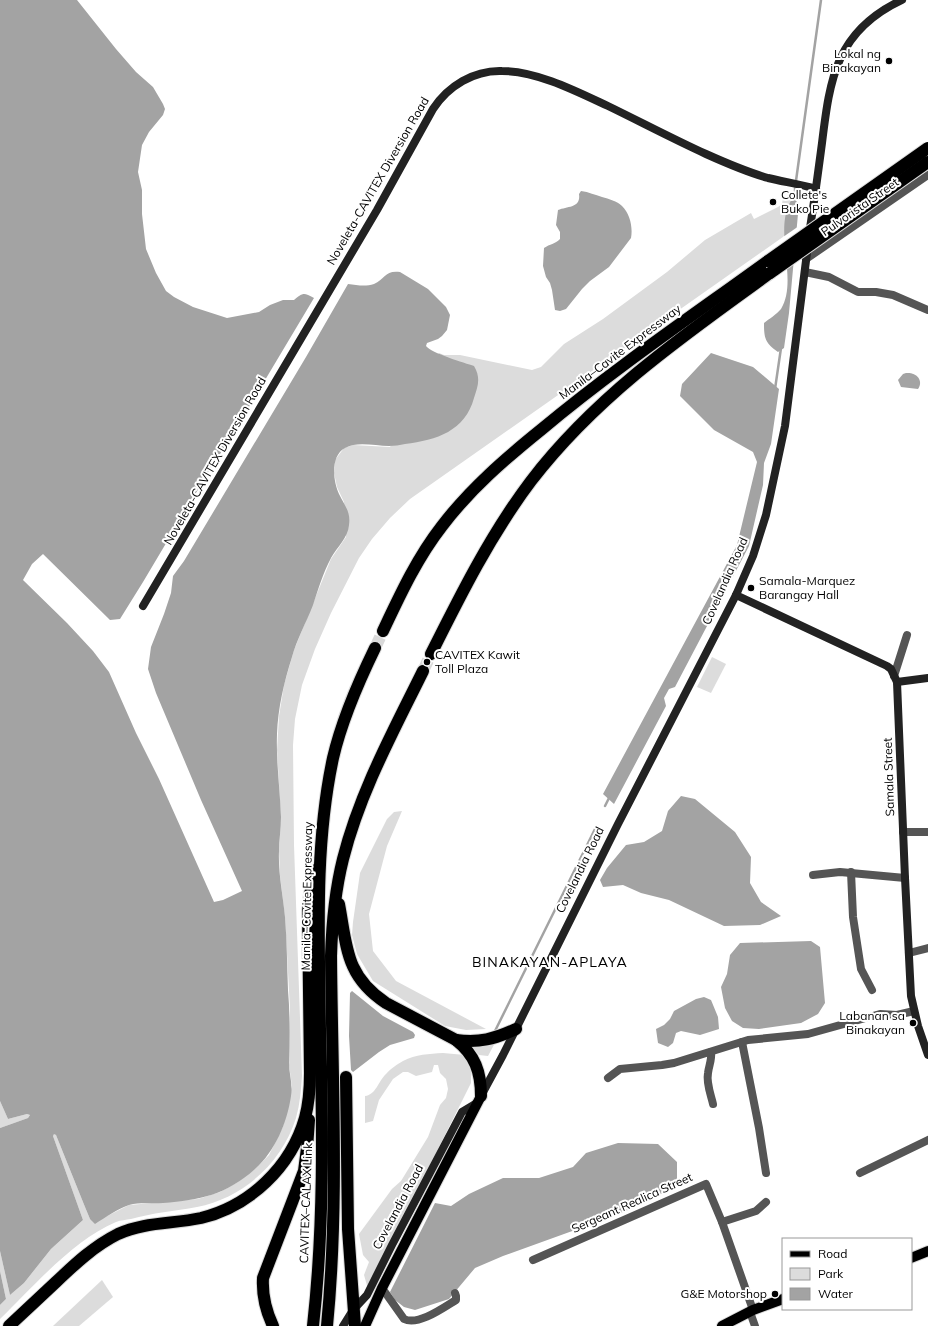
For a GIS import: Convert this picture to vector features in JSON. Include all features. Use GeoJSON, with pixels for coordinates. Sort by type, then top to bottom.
{"type":"FeatureCollection","features":[{"type":"Feature","properties":{"kind":"highway","name":"Manila–Cavite Expressway"},"geometry":{"type":"LineString","coordinates":[[383,631],[409,578],[434,536],[457,507],[491,472],[595,386],[928,148]]}},
{"type":"Feature","properties":{"kind":"highway"},"geometry":{"type":"LineString","coordinates":[[431,654],[469,580],[502,522],[531,482],[560,447],[588,418],[638,371],[706,319],[928,162]]}},
{"type":"Feature","properties":{"kind":"highway","name":"Manila–Cavite Expressway"},"geometry":{"type":"LineString","coordinates":[[327,1081],[319,979],[320,853],[324,806],[337,742],[352,698],[375,648]]}},
{"type":"Feature","properties":{"kind":"highway","name":"Manila–Cavite Expressway"},"geometry":{"type":"LineString","coordinates":[[327,1081],[333,919],[336,891],[346,848],[362,801],[386,744],[423,671]]}},
{"type":"Feature","properties":{"kind":"highway"},"geometry":{"type":"LineString","coordinates":[[273,1326],[264,1301],[262,1286],[263,1278],[304,1171],[307,1148],[310,1073],[309,903],[311,885],[320,853]]}},
{"type":"Feature","properties":{"kind":"highway"},"geometry":{"type":"LineString","coordinates":[[336,891],[349,956],[357,975],[363,984],[386,1003],[456,1040],[467,1049],[476,1062],[480,1077],[479,1100]]}},
{"type":"Feature","properties":{"kind":"highway"},"geometry":{"type":"LineString","coordinates":[[456,1040],[470,1042],[485,1041],[516,1029]]}},
{"type":"Feature","properties":{"kind":"highway"},"geometry":{"type":"LineString","coordinates":[[346,1077],[348,1203],[355,1326]]}},
{"type":"Feature","properties":{"kind":"highway","name":"CAVITEX–CALAX Link"},"geometry":{"type":"LineString","coordinates":[[313,1326],[320,1228],[327,1081]]}},
{"type":"Feature","properties":{"kind":"highway","name":"CAVITEX–CALAX Link"},"geometry":{"type":"LineString","coordinates":[[327,1081],[334,1185],[327,1326]]}},
{"type":"Feature","properties":{"kind":"highway"},"geometry":{"type":"LineString","coordinates":[[9,1326],[87,1254],[111,1238],[128,1230],[148,1225],[189,1220],[209,1215],[236,1204],[254,1192],[277,1171],[293,1148],[304,1122],[309,1097]]}},
{"type":"Feature","properties":{"kind":"main road","name":"Covelandia Road"},"geometry":{"type":"LineString","coordinates":[[365,1326],[382,1288],[516,1029],[618,824],[736,595],[754,556],[766,515],[785,426],[828,96],[837,66],[861,27],[880,11],[902,0]]}},
{"type":"Feature","properties":{"kind":"main road","name":"Noveleta-CAVITEX Diversion Road"},"geometry":{"type":"LineString","coordinates":[[144,606],[377,210],[428,117],[442,96],[453,86],[468,78],[492,71],[511,71],[530,74],[588,97],[708,155],[751,172],[788,183],[816,189]]}},
{"type":"Feature","properties":{"kind":"main road"},"geometry":{"type":"LineString","coordinates":[[736,595],[887,666],[892,669],[896,679],[928,678]]}},
{"type":"Feature","properties":{"kind":"main road","name":"Samala Street"},"geometry":{"type":"LineString","coordinates":[[896,679],[911,996],[914,1011],[928,1055]]}},
{"type":"Feature","properties":{"kind":"main road","name":"Covelandia Road"},"geometry":{"type":"LineString","coordinates":[[343,1326],[353,1310],[367,1295],[462,1112],[479,1100]]}},
{"type":"Feature","properties":{"kind":"main road"},"geometry":{"type":"LineString","coordinates":[[912,1258],[928,1251]]}},
{"type":"Feature","properties":{"kind":"main road"},"geometry":{"type":"LineString","coordinates":[[722,1326],[752,1311],[782,1299]]}},
{"type":"Feature","properties":{"kind":"street","name":"Pulvorista Street"},"geometry":{"type":"LineString","coordinates":[[806,259],[928,175]]}},
{"type":"Feature","properties":{"kind":"street"},"geometry":{"type":"LineString","coordinates":[[805,272],[829,277],[858,292],[876,292],[893,295],[928,310]]}},
{"type":"Feature","properties":{"kind":"street"},"geometry":{"type":"LineString","coordinates":[[896,679],[907,635]]}},
{"type":"Feature","properties":{"kind":"street"},"geometry":{"type":"LineString","coordinates":[[903,832],[928,832]]}},
{"type":"Feature","properties":{"kind":"street"},"geometry":{"type":"LineString","coordinates":[[851,872],[853,917],[861,969],[872,990]]}},
{"type":"Feature","properties":{"kind":"street"},"geometry":{"type":"LineString","coordinates":[[813,875],[851,872],[905,878]]}},
{"type":"Feature","properties":{"kind":"street"},"geometry":{"type":"LineString","coordinates":[[909,953],[928,948]]}},
{"type":"Feature","properties":{"kind":"street"},"geometry":{"type":"LineString","coordinates":[[608,1078],[620,1069],[662,1066],[748,1040],[808,1034],[880,1014],[896,1015],[914,1011]]}},
{"type":"Feature","properties":{"kind":"street"},"geometry":{"type":"LineString","coordinates":[[742,1042],[759,1128],[766,1173]]}},
{"type":"Feature","properties":{"kind":"street"},"geometry":{"type":"LineString","coordinates":[[711,1052],[712,1058],[708,1074],[708,1086],[713,1104]]}},
{"type":"Feature","properties":{"kind":"street"},"geometry":{"type":"LineString","coordinates":[[860,1173],[928,1140]]}},
{"type":"Feature","properties":{"kind":"street","name":"Sergeant Realica Street"},"geometry":{"type":"LineString","coordinates":[[533,1260],[705,1184],[708,1187],[722,1222],[752,1311],[755,1326]]}},
{"type":"Feature","properties":{"kind":"street"},"geometry":{"type":"LineString","coordinates":[[722,1222],[756,1211],[766,1202]]}},
{"type":"Feature","properties":{"kind":"street"},"geometry":{"type":"LineString","coordinates":[[382,1288],[404,1319],[408,1322],[415,1322],[456,1300],[455,1292]]}},
{"type":"Feature","properties":{"kind":"green space"},"geometry":{"type":"Polygon","coordinates":[[[783,198],[795,198],[790,232],[410,499],[390,518],[372,539],[359,558],[331,613],[315,649],[302,685],[295,719],[293,745],[294,845],[302,1076],[301,1092],[296,1118],[290,1134],[271,1164],[245,1187],[230,1196],[197,1207],[116,1222],[84,1240],[54,1265],[0,1319],[0,1305],[6,1299],[0,1271],[0,1251],[10,1295],[24,1283],[51,1249],[83,1220],[53,1136],[54,1133],[90,1219],[107,1216],[129,1205],[198,1199],[220,1192],[238,1182],[256,1168],[269,1155],[283,1126],[292,1086],[289,1065],[290,1009],[285,917],[280,876],[279,851],[281,818],[277,750],[279,716],[284,685],[294,650],[331,559],[346,537],[344,502],[337,487],[334,473],[335,460],[344,448],[353,445],[390,447],[439,353],[444,355],[460,355],[532,370],[541,367],[564,344],[603,319],[667,272],[705,240],[751,213],[754,219],[778,207],[782,204],[783,198]]]}},
{"type":"Feature","properties":{"kind":"green space"},"geometry":{"type":"Polygon","coordinates":[[[712,657],[726,664],[711,693],[697,687],[712,657]]]}},
{"type":"Feature","properties":{"kind":"green space"},"geometry":{"type":"Polygon","coordinates":[[[402,811],[387,846],[369,914],[373,951],[396,981],[486,1029],[466,1030],[445,1026],[373,981],[357,954],[352,935],[360,873],[387,819],[394,812],[402,811]]]}},
{"type":"Feature","properties":{"kind":"green space"},"geometry":{"type":"Polygon","coordinates":[[[496,1041],[488,1056],[479,1055],[472,1047],[496,1041]]]}},
{"type":"Feature","properties":{"kind":"green space"},"geometry":{"type":"Polygon","coordinates":[[[443,1053],[465,1055],[471,1063],[471,1083],[368,1289],[364,1275],[369,1262],[363,1255],[359,1234],[392,1189],[401,1181],[428,1137],[440,1105],[446,1098],[448,1089],[446,1079],[440,1073],[438,1065],[434,1065],[432,1072],[416,1076],[408,1072],[403,1072],[393,1079],[379,1100],[373,1121],[365,1123],[365,1096],[372,1093],[388,1072],[403,1061],[428,1054],[443,1053]]]}},
{"type":"Feature","properties":{"kind":"green space"},"geometry":{"type":"Polygon","coordinates":[[[0,1101],[8,1119],[27,1114],[30,1115],[28,1118],[0,1128],[0,1101]]]}},
{"type":"Feature","properties":{"kind":"green space"},"geometry":{"type":"Polygon","coordinates":[[[102,1280],[113,1297],[79,1326],[53,1326],[102,1280]]]}},
{"type":"Feature","properties":{"kind":"water"},"geometry":{"type":"Polygon","coordinates":[[[0,0],[77,0],[136,72],[153,87],[163,104],[165,109],[163,115],[149,132],[142,145],[138,172],[142,190],[142,214],[146,249],[156,273],[166,291],[193,307],[227,318],[259,312],[270,305],[283,300],[294,300],[303,294],[314,298],[120,619],[110,620],[43,554],[32,564],[23,580],[67,623],[93,651],[109,672],[214,902],[223,900],[242,891],[201,800],[156,693],[148,669],[151,647],[171,593],[173,576],[184,561],[348,284],[361,286],[371,285],[378,282],[391,272],[400,272],[428,289],[446,307],[450,315],[447,330],[438,339],[427,343],[426,346],[441,355],[474,366],[478,374],[477,390],[470,409],[464,419],[448,432],[428,440],[397,445],[389,446],[361,444],[350,446],[340,452],[335,463],[335,482],[349,516],[348,530],[328,564],[313,605],[296,644],[284,685],[277,734],[281,817],[279,859],[286,926],[290,1035],[289,1063],[292,1087],[289,1106],[279,1136],[262,1162],[234,1185],[212,1195],[201,1198],[163,1203],[129,1205],[95,1224],[90,1219],[56,1135],[54,1134],[53,1136],[83,1220],[51,1249],[24,1283],[10,1295],[0,1251],[0,1128],[28,1118],[30,1115],[27,1114],[8,1119],[0,1101],[0,0]]]}},
{"type":"Feature","properties":{"kind":"water"},"geometry":{"type":"Polygon","coordinates":[[[581,191],[613,200],[622,206],[625,209],[630,221],[632,229],[631,238],[609,267],[590,281],[566,309],[560,311],[555,310],[552,290],[543,266],[544,248],[560,239],[560,232],[556,225],[558,210],[576,204],[581,191]]]}},
{"type":"Feature","properties":{"kind":"water"},"geometry":{"type":"Polygon","coordinates":[[[792,199],[799,203],[789,313],[784,348],[778,352],[770,346],[766,340],[764,323],[781,309],[786,297],[788,284],[784,225],[787,211],[792,199]]]}},
{"type":"Feature","properties":{"kind":"water"},"geometry":{"type":"Polygon","coordinates":[[[711,353],[753,367],[779,389],[771,444],[764,463],[763,485],[749,546],[675,687],[669,689],[664,698],[666,706],[614,804],[603,794],[737,545],[757,462],[753,452],[714,430],[680,396],[682,384],[711,353]]]}},
{"type":"Feature","properties":{"kind":"water"},"geometry":{"type":"Polygon","coordinates":[[[906,373],[916,375],[918,377],[920,386],[918,389],[901,387],[898,380],[903,374],[906,373]]]}},
{"type":"Feature","properties":{"kind":"water"},"geometry":{"type":"Polygon","coordinates":[[[681,796],[695,799],[735,832],[751,857],[750,883],[761,902],[781,916],[760,925],[724,926],[669,900],[641,893],[623,885],[603,887],[600,880],[607,868],[626,845],[644,842],[662,831],[668,811],[681,796]]]}},
{"type":"Feature","properties":{"kind":"water"},"geometry":{"type":"Polygon","coordinates":[[[811,941],[820,947],[825,1003],[818,1014],[801,1023],[759,1029],[743,1028],[732,1021],[725,1008],[721,987],[727,974],[730,955],[740,943],[811,941]]]}},
{"type":"Feature","properties":{"kind":"water"},"geometry":{"type":"Polygon","coordinates":[[[352,991],[383,1016],[413,1032],[415,1035],[414,1038],[390,1045],[353,1072],[351,1070],[349,1036],[350,993],[352,991]]]}},
{"type":"Feature","properties":{"kind":"water"},"geometry":{"type":"Polygon","coordinates":[[[704,997],[711,1000],[718,1017],[719,1029],[700,1035],[681,1031],[676,1033],[673,1043],[668,1047],[658,1043],[656,1029],[664,1025],[670,1019],[674,1011],[696,999],[704,997]]]}},
{"type":"Feature","properties":{"kind":"water"},"geometry":{"type":"Polygon","coordinates":[[[618,1143],[658,1144],[677,1162],[677,1185],[647,1202],[611,1217],[503,1256],[475,1268],[449,1299],[415,1310],[404,1307],[395,1300],[390,1292],[435,1203],[451,1206],[469,1194],[503,1178],[539,1178],[573,1167],[586,1153],[618,1143]]]}},
{"type":"Feature","properties":{"kind":"water"},"geometry":{"type":"Polygon","coordinates":[[[0,1271],[6,1299],[0,1305],[0,1271]]]}},
{"type":"Feature","properties":{"kind":"pier"},"geometry":{"type":"Polygon","coordinates":[[[799,226],[795,263],[784,271],[783,237],[799,226]]]}},
{"type":"Feature","properties":{"kind":"waterway"},"geometry":{"type":"LineString","coordinates":[[795,204],[795,188],[821,0]]}},
{"type":"Feature","properties":{"kind":"waterway"},"geometry":{"type":"LineString","coordinates":[[775,389],[781,348]]}},
{"type":"Feature","properties":{"kind":"waterway"},"geometry":{"type":"LineString","coordinates":[[605,806],[609,798]]}},
{"type":"Feature","properties":{"kind":"waterway"},"geometry":{"type":"LineString","coordinates":[[495,1031],[595,829]]}},
{"type":"Feature","properties":{"kind":"tunnel"},"geometry":{"type":"LineString","coordinates":[[375,648],[383,631]]}},
{"type":"Feature","properties":{"kind":"tunnel"},"geometry":{"type":"LineString","coordinates":[[423,671],[431,654]]}},
{"type":"Feature","properties":{"kind":"place","name":"Lokal ng Binakayan"},"geometry":{"type":"Point","coordinates":[889,61]}},
{"type":"Feature","properties":{"kind":"place","name":"Collete's Buko Pie"},"geometry":{"type":"Point","coordinates":[773,202]}},
{"type":"Feature","properties":{"kind":"place","name":"Samala-Marquez Barangay Hall"},"geometry":{"type":"Point","coordinates":[751,588]}},
{"type":"Feature","properties":{"kind":"place","name":"CAVITEX Kawit Toll Plaza"},"geometry":{"type":"Point","coordinates":[427,662]}},
{"type":"Feature","properties":{"kind":"place","name":"Labanan sa Binakayan"},"geometry":{"type":"Point","coordinates":[913,1023]}},
{"type":"Feature","properties":{"kind":"place","name":"G&E Motorshop"},"geometry":{"type":"Point","coordinates":[775,1294]}},
{"type":"Feature","properties":{"kind":"district","name":"BINAKAYAN-APLAYA"},"geometry":{"type":"Point","coordinates":[550,962]}}]}
